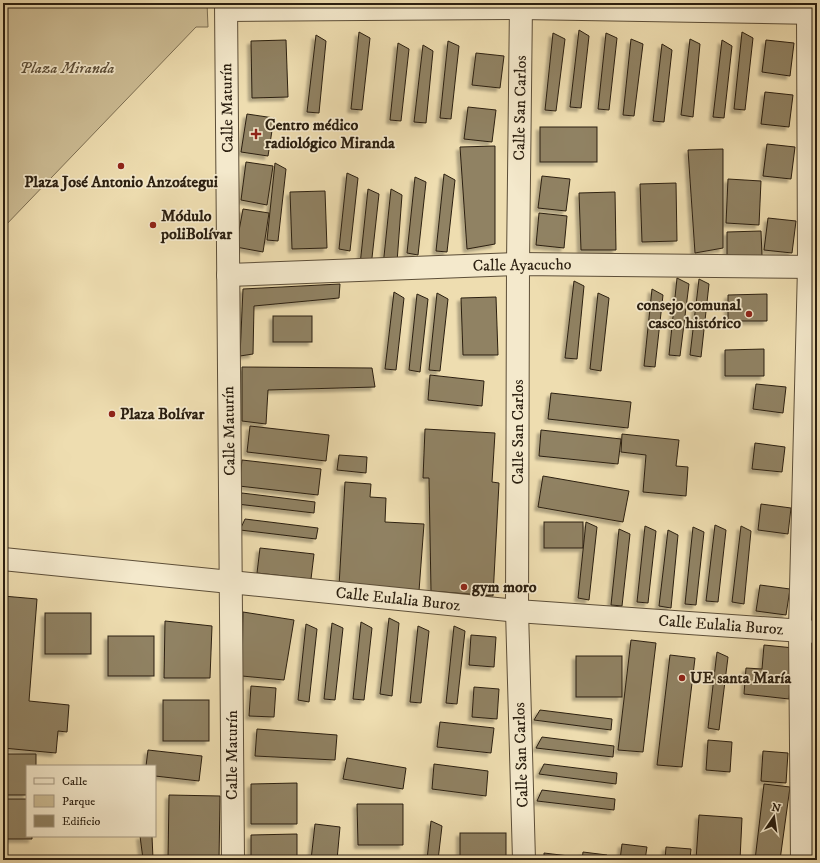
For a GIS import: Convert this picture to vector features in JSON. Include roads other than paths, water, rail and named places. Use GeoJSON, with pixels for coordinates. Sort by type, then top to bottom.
{"type":"FeatureCollection","features":[{"type":"Feature","properties":{"kind":"street"},"geometry":{"type":"LineString","coordinates":[[226,7],[521,6],[812,13],[813,267],[808,631],[802,860]]}},
{"type":"Feature","properties":{"kind":"street","name":"Calle San Carlos"},"geometry":{"type":"LineString","coordinates":[[521,6],[518,264],[517,611],[524,860]]}},
{"type":"Feature","properties":{"kind":"street","name":"Calle Maturín"},"geometry":{"type":"LineString","coordinates":[[226,7],[233,860]]}},
{"type":"Feature","properties":{"kind":"street","name":"Calle Ayacucho"},"geometry":{"type":"LineString","coordinates":[[228,275],[518,264],[813,267]]}},
{"type":"Feature","properties":{"kind":"street","name":"Calle Eulalia Buroz"},"geometry":{"type":"LineString","coordinates":[[3,559],[517,611],[808,631]]}},
{"type":"Feature","properties":{"kind":"place","name":"Centro médico radiológico Miranda"},"geometry":{"type":"Point","coordinates":[256,134]}},
{"type":"Feature","properties":{"kind":"place","name":"Plaza José Antonio Anzoátegui"},"geometry":{"type":"Point","coordinates":[121,166]}},
{"type":"Feature","properties":{"kind":"place","name":"Módulo poliBolívar"},"geometry":{"type":"Point","coordinates":[153,225]}},
{"type":"Feature","properties":{"kind":"place","name":"consejo comunal casco histórico"},"geometry":{"type":"Point","coordinates":[749,314]}},
{"type":"Feature","properties":{"kind":"place","name":"Plaza Bolívar"},"geometry":{"type":"Point","coordinates":[112,414]}},
{"type":"Feature","properties":{"kind":"place","name":"gym moro"},"geometry":{"type":"Point","coordinates":[464,587]}},
{"type":"Feature","properties":{"kind":"place","name":"UE santa María"},"geometry":{"type":"Point","coordinates":[682,678]}},
{"type":"Feature","properties":{"kind":"park label","name":"Plaza Miranda"},"geometry":{"type":"Point","coordinates":[67,68]}}]}
